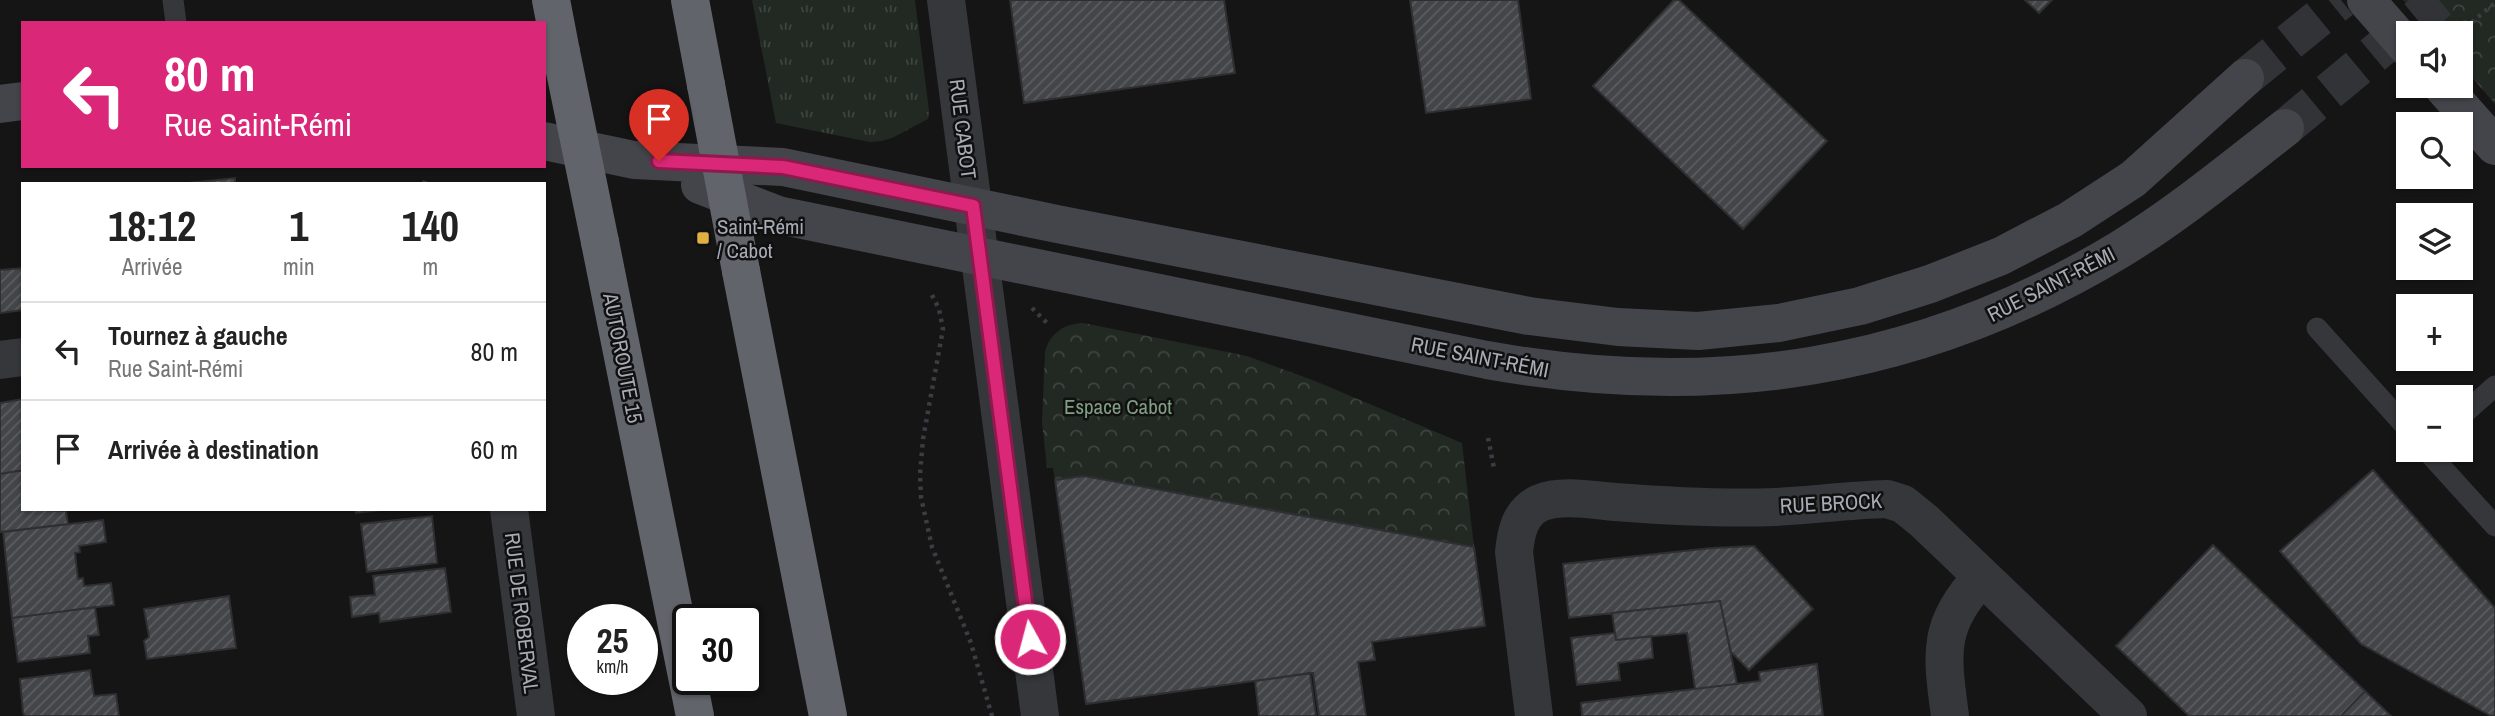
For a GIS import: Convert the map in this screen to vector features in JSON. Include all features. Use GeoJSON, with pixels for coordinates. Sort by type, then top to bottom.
{"type":"FeatureCollection","features":[{"type":"Feature","properties":{"kind":"highway","name":"AUTOROUTE 15"},"geometry":{"type":"LineString","coordinates":[[551,0],[695,716]]}},
{"type":"Feature","properties":{"kind":"highway"},"geometry":{"type":"LineString","coordinates":[[690,0],[828,716]]}},
{"type":"Feature","properties":{"kind":"main road"},"geometry":{"type":"LineString","coordinates":[[2366,0],[2396,34]]}},
{"type":"Feature","properties":{"kind":"main road","name":"RUE SAINT-RÉMI"},"geometry":{"type":"LineString","coordinates":[[634,160],[783,167],[1529,316],[1659,330],[1699,331],[1792,321],[1860,306],[1930,284],[2001,256],[2070,220],[2133,179],[2245,78]]}},
{"type":"Feature","properties":{"kind":"main road"},"geometry":{"type":"LineString","coordinates":[[2453,98],[2495,146]]}},
{"type":"Feature","properties":{"kind":"main road"},"geometry":{"type":"LineString","coordinates":[[0,104],[21,101]]}},
{"type":"Feature","properties":{"kind":"main road","name":"RUE SAINT-RÉMI"},"geometry":{"type":"LineString","coordinates":[[546,141],[634,160],[778,215],[1473,357],[1545,370],[1656,378],[1761,373],[1832,362],[1903,346],[1978,322],[2085,270],[2151,230],[2286,128]]}},
{"type":"Feature","properties":{"kind":"street","name":"RUE CABOT"},"geometry":{"type":"LineString","coordinates":[[946,0],[1040,716]]}},
{"type":"Feature","properties":{"kind":"street"},"geometry":{"type":"LineString","coordinates":[[0,360],[21,357]]}},
{"type":"Feature","properties":{"kind":"street","name":"RUE BROCK"},"geometry":{"type":"LineString","coordinates":[[1534,716],[1514,552],[1517,528],[1534,507],[1549,500],[1571,499],[1674,507],[1746,508],[1896,500],[1912,511],[2128,716]]}},
{"type":"Feature","properties":{"kind":"street","name":"RUE DE ROBERVAL"},"geometry":{"type":"LineString","coordinates":[[509,511],[536,716]]}},
{"type":"Feature","properties":{"kind":"street"},"geometry":{"type":"LineString","coordinates":[[1950,716],[1944,672],[1944,641],[1954,612],[1982,577]]}},
{"type":"Feature","properties":{"kind":"lane"},"geometry":{"type":"LineString","coordinates":[[173,0],[176,21]]}},
{"type":"Feature","properties":{"kind":"lane"},"geometry":{"type":"LineString","coordinates":[[2317,328],[2396,416]]}},
{"type":"Feature","properties":{"kind":"lane"},"geometry":{"type":"LineString","coordinates":[[2473,405],[2495,386]]}},
{"type":"Feature","properties":{"kind":"lane"},"geometry":{"type":"LineString","coordinates":[[2438,462],[2495,526]]}},
{"type":"Feature","properties":{"kind":"path"},"geometry":{"type":"LineString","coordinates":[[2473,21],[2495,3]]}},
{"type":"Feature","properties":{"kind":"path"},"geometry":{"type":"LineString","coordinates":[[932,295],[939,309],[943,330],[923,439],[920,497],[932,547],[971,643],[992,716]]}},
{"type":"Feature","properties":{"kind":"path"},"geometry":{"type":"LineString","coordinates":[[1488,438],[1494,468]]}},
{"type":"Feature","properties":{"kind":"green space"},"geometry":{"type":"Polygon","coordinates":[[[752,0],[915,0],[928,119],[894,137],[870,142],[776,123],[752,0]]]}},
{"type":"Feature","properties":{"kind":"green space"},"geometry":{"type":"Polygon","coordinates":[[[2403,0],[2495,0],[2495,104],[2473,79],[2473,21],[2421,21],[2403,0]]]}},
{"type":"Feature","properties":{"kind":"green space","name":"Espace Cabot"},"geometry":{"type":"Polygon","coordinates":[[[1083,323],[1247,356],[1315,381],[1462,443],[1474,547],[1084,476],[1055,480],[1053,468],[1047,468],[1042,422],[1045,352],[1050,340],[1059,331],[1070,325],[1083,323]]]}},
{"type":"Feature","properties":{"kind":"building"},"geometry":{"type":"Polygon","coordinates":[[[1010,0],[1224,0],[1235,73],[1024,103],[1010,0]]]}},
{"type":"Feature","properties":{"kind":"building"},"geometry":{"type":"Polygon","coordinates":[[[1410,0],[1518,0],[1531,99],[1426,113],[1410,0]]]}},
{"type":"Feature","properties":{"kind":"building"},"geometry":{"type":"Polygon","coordinates":[[[1674,0],[1679,0],[1827,141],[1743,229],[1593,86],[1674,0]]]}},
{"type":"Feature","properties":{"kind":"building"},"geometry":{"type":"Polygon","coordinates":[[[2025,0],[2052,0],[2039,13],[2025,0]]]}},
{"type":"Feature","properties":{"kind":"building"},"geometry":{"type":"Polygon","coordinates":[[[235,178],[235,182],[197,182],[235,178]]]}},
{"type":"Feature","properties":{"kind":"building"},"geometry":{"type":"Polygon","coordinates":[[[21,268],[21,310],[0,313],[0,270],[21,268]]]}},
{"type":"Feature","properties":{"kind":"building"},"geometry":{"type":"Polygon","coordinates":[[[21,399],[21,470],[0,474],[0,403],[21,399]]]}},
{"type":"Feature","properties":{"kind":"building"},"geometry":{"type":"Polygon","coordinates":[[[21,470],[21,511],[66,511],[68,524],[0,532],[0,474],[21,470]]]}},
{"type":"Feature","properties":{"kind":"building"},"geometry":{"type":"Polygon","coordinates":[[[2373,470],[2495,608],[2495,716],[2361,644],[2280,551],[2373,470]]]}},
{"type":"Feature","properties":{"kind":"building"},"geometry":{"type":"Polygon","coordinates":[[[1084,476],[1474,547],[1485,626],[1372,642],[1375,660],[1358,662],[1366,716],[1319,716],[1313,673],[1086,704],[1055,480],[1084,476]]]}},
{"type":"Feature","properties":{"kind":"building"},"geometry":{"type":"Polygon","coordinates":[[[432,516],[437,563],[367,572],[361,524],[432,516]]]}},
{"type":"Feature","properties":{"kind":"building"},"geometry":{"type":"Polygon","coordinates":[[[103,520],[106,542],[79,546],[80,552],[75,553],[78,579],[83,578],[84,586],[111,583],[114,605],[12,618],[3,532],[103,520]]]}},
{"type":"Feature","properties":{"kind":"building"},"geometry":{"type":"Polygon","coordinates":[[[2213,545],[2365,691],[2341,716],[2189,716],[2116,646],[2213,545]]]}},
{"type":"Feature","properties":{"kind":"building"},"geometry":{"type":"Polygon","coordinates":[[[1754,546],[1813,609],[1749,670],[1731,652],[1720,601],[1569,618],[1563,564],[1754,546]]]}},
{"type":"Feature","properties":{"kind":"building"},"geometry":{"type":"Polygon","coordinates":[[[445,568],[451,612],[380,622],[379,613],[352,617],[350,597],[375,595],[373,576],[445,568]]]}},
{"type":"Feature","properties":{"kind":"building"},"geometry":{"type":"Polygon","coordinates":[[[229,596],[236,648],[147,659],[144,641],[149,637],[144,609],[229,596]]]}},
{"type":"Feature","properties":{"kind":"building"},"geometry":{"type":"Polygon","coordinates":[[[1720,601],[1737,684],[1695,689],[1687,633],[1616,640],[1612,613],[1720,601]]]}},
{"type":"Feature","properties":{"kind":"building"},"geometry":{"type":"Polygon","coordinates":[[[95,607],[99,635],[88,636],[90,653],[18,662],[12,618],[95,607]]]}},
{"type":"Feature","properties":{"kind":"building"},"geometry":{"type":"Polygon","coordinates":[[[1615,633],[1616,640],[1651,636],[1653,658],[1618,663],[1620,680],[1577,685],[1571,638],[1615,633]]]}},
{"type":"Feature","properties":{"kind":"building"},"geometry":{"type":"Polygon","coordinates":[[[1817,664],[1823,716],[1582,716],[1581,703],[1760,681],[1759,672],[1817,664]]]}},
{"type":"Feature","properties":{"kind":"building"},"geometry":{"type":"Polygon","coordinates":[[[90,670],[94,696],[116,694],[119,716],[25,716],[20,679],[90,670]]]}},
{"type":"Feature","properties":{"kind":"building"},"geometry":{"type":"Polygon","coordinates":[[[1310,673],[1316,716],[1259,716],[1255,681],[1310,673]]]}},
{"type":"Feature","properties":{"kind":"building"},"geometry":{"type":"Polygon","coordinates":[[[2365,691],[2391,716],[2341,716],[2365,691]]]}},
{"type":"Feature","properties":{"kind":"tunnel"},"geometry":{"type":"LineString","coordinates":[[2245,78],[2341,0]]}},
{"type":"Feature","properties":{"kind":"tunnel"},"geometry":{"type":"LineString","coordinates":[[2285,128],[2439,0]]}},
{"type":"Feature","properties":{"kind":"place","name":"Saint-Rémi / Cabot"},"geometry":{"type":"Point","coordinates":[703,238]}},
{"type":"Feature","properties":{"kind":"route"},"geometry":{"type":"LineString","coordinates":[[659,161],[783,167],[973,206],[1030,639]]}}]}
